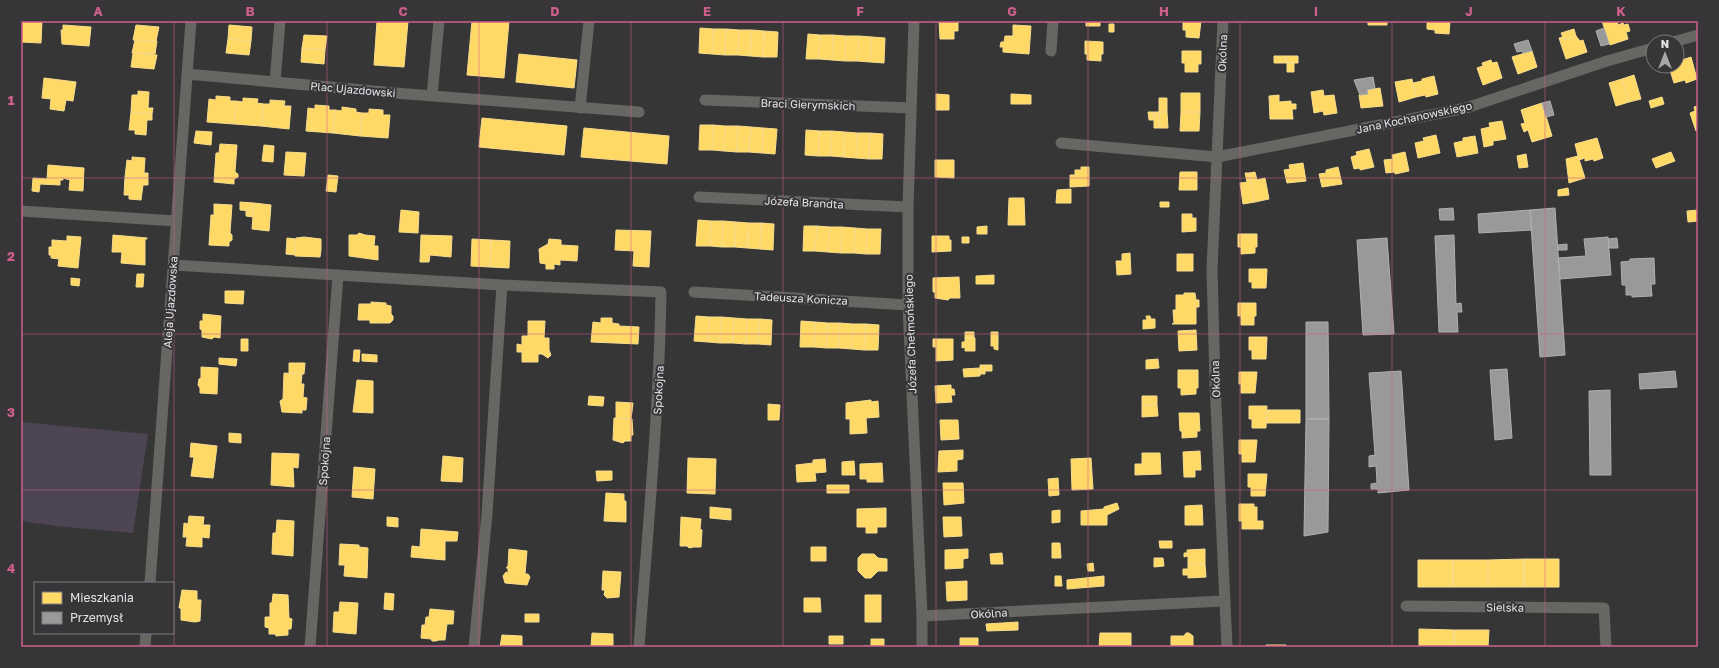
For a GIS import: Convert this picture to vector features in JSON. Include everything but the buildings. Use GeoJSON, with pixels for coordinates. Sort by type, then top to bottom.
{"type":"FeatureCollection","features":[{"type":"Feature","properties":{"kind":"street","name":"Aleja Ujazdowska"},"geometry":{"type":"LineString","coordinates":[[150,582],[190,21]]}},
{"type":"Feature","properties":{"kind":"street"},"geometry":{"type":"LineString","coordinates":[[275,82],[280,21]]}},
{"type":"Feature","properties":{"kind":"street"},"geometry":{"type":"LineString","coordinates":[[432,96],[439,21]]}},
{"type":"Feature","properties":{"kind":"street"},"geometry":{"type":"LineString","coordinates":[[580,108],[589,21]]}},
{"type":"Feature","properties":{"kind":"street","name":"Józefa Chełmońskiego"},"geometry":{"type":"LineString","coordinates":[[914,21],[908,207],[908,305],[922,616],[922,647]]}},
{"type":"Feature","properties":{"kind":"street"},"geometry":{"type":"LineString","coordinates":[[1051,51],[1053,21]]}},
{"type":"Feature","properties":{"kind":"street","name":"Okólna"},"geometry":{"type":"LineString","coordinates":[[1223,21],[1212,269],[1215,383],[1227,647]]}},
{"type":"Feature","properties":{"kind":"street"},"geometry":{"type":"LineString","coordinates":[[1685,39],[1698,35]]}},
{"type":"Feature","properties":{"kind":"street","name":"Jana Kochanowskiego"},"geometry":{"type":"LineString","coordinates":[[1218,157],[1466,108],[1645,50]]}},
{"type":"Feature","properties":{"kind":"street","name":"Plac Ujazdowski"},"geometry":{"type":"LineString","coordinates":[[187,74],[432,96],[640,112]]}},
{"type":"Feature","properties":{"kind":"street","name":"Braci Gierymskich"},"geometry":{"type":"LineString","coordinates":[[705,100],[911,108]]}},
{"type":"Feature","properties":{"kind":"street"},"geometry":{"type":"LineString","coordinates":[[1060,143],[1218,157]]}},
{"type":"Feature","properties":{"kind":"street","name":"Józefa Brandta"},"geometry":{"type":"LineString","coordinates":[[699,197],[908,207]]}},
{"type":"Feature","properties":{"kind":"street"},"geometry":{"type":"LineString","coordinates":[[21,211],[176,221]]}},
{"type":"Feature","properties":{"kind":"street","name":"Spokojna"},"geometry":{"type":"LineString","coordinates":[[173,265],[661,292],[657,417],[639,647]]}},
{"type":"Feature","properties":{"kind":"street","name":"Spokojna"},"geometry":{"type":"LineString","coordinates":[[310,647],[338,275]]}},
{"type":"Feature","properties":{"kind":"street"},"geometry":{"type":"LineString","coordinates":[[474,647],[487,514],[502,284]]}},
{"type":"Feature","properties":{"kind":"street","name":"Tadeusza Konicza"},"geometry":{"type":"LineString","coordinates":[[694,292],[908,305]]}},
{"type":"Feature","properties":{"kind":"street","name":"Okólna"},"geometry":{"type":"LineString","coordinates":[[922,616],[1224,601]]}},
{"type":"Feature","properties":{"kind":"street","name":"Sielska"},"geometry":{"type":"LineString","coordinates":[[1406,606],[1604,608],[1606,647]]}},
{"type":"Feature","properties":{"kind":"street"},"geometry":{"type":"LineString","coordinates":[[145,647],[146,634]]}},
{"type":"Feature","properties":{"kind":"shaded area"},"geometry":{"type":"Polygon","coordinates":[[[21,422],[148,434],[133,533],[56,526],[21,521],[21,422]]]}}]}
